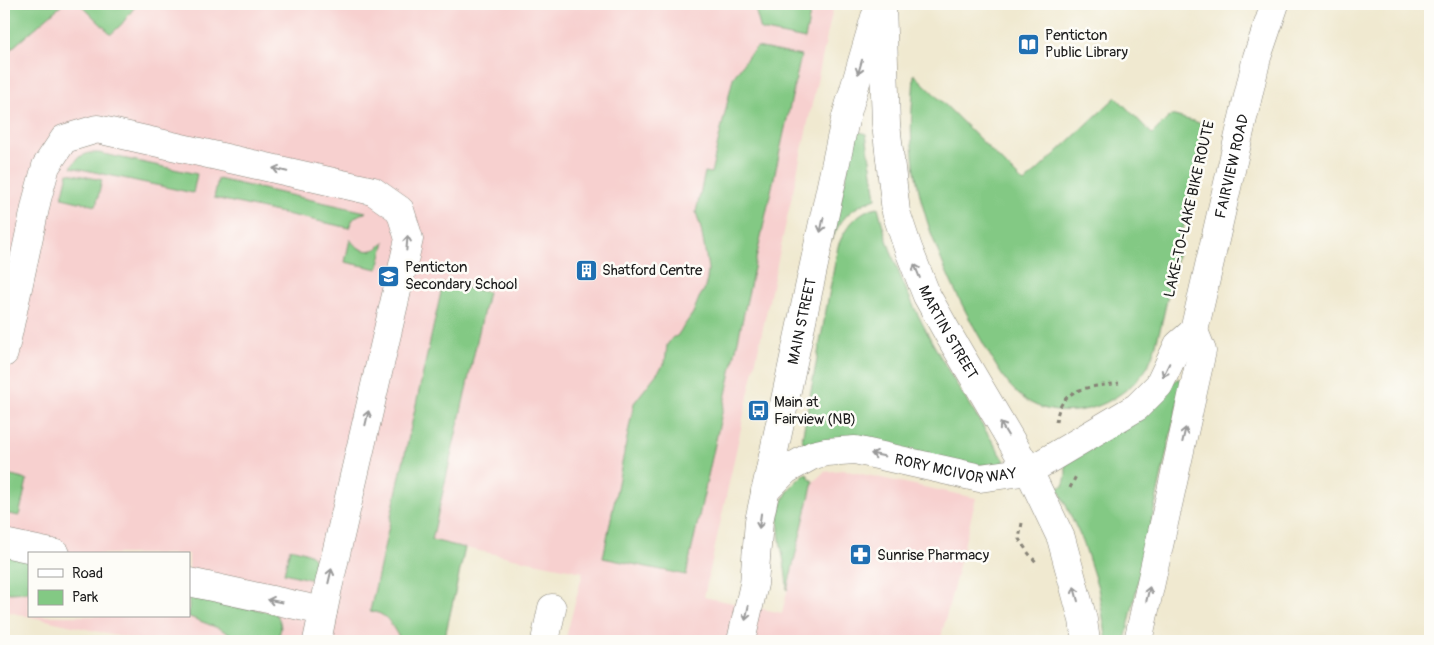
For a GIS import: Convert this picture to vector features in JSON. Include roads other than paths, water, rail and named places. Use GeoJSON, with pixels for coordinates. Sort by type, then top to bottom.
{"type":"FeatureCollection","features":[{"type":"Feature","properties":{"kind":"main road","name":"MARTIN STREET"},"geometry":{"type":"LineString","coordinates":[[880,4],[886,124],[896,212],[908,248],[928,296],[1029,471],[1060,538],[1083,620],[1086,641]]}},
{"type":"Feature","properties":{"kind":"main road","name":"MAIN STREET"},"geometry":{"type":"LineString","coordinates":[[741,641],[754,584],[759,521],[845,120],[880,4]]}},
{"type":"Feature","properties":{"kind":"main road","name":"FAIRVIEW ROAD"},"geometry":{"type":"LineString","coordinates":[[1194,332],[1257,57],[1274,4]]}},
{"type":"Feature","properties":{"kind":"main road"},"geometry":{"type":"LineString","coordinates":[[4,353],[37,199],[46,166],[64,139],[96,129],[373,192],[400,210],[409,239],[316,641]]}},
{"type":"Feature","properties":{"kind":"main road","name":"RORY MCIVOR WAY"},"geometry":{"type":"LineString","coordinates":[[766,491],[786,470],[813,456],[826,452],[855,450],[980,478],[1029,471],[1137,408],[1159,385],[1178,345],[1194,332]]}},
{"type":"Feature","properties":{"kind":"main road"},"geometry":{"type":"LineString","coordinates":[[1138,641],[1202,351],[1194,332]]}},
{"type":"Feature","properties":{"kind":"main road"},"geometry":{"type":"LineString","coordinates":[[4,543],[47,552]]}},
{"type":"Feature","properties":{"kind":"main road"},"geometry":{"type":"LineString","coordinates":[[190,582],[323,611]]}},
{"type":"Feature","properties":{"kind":"main road"},"geometry":{"type":"LineString","coordinates":[[545,641],[552,608]]}},
{"type":"Feature","properties":{"kind":"place","name":"Penticton Public Library"},"geometry":{"type":"Point","coordinates":[1029,44]}},
{"type":"Feature","properties":{"kind":"place","name":"Shatford Centre"},"geometry":{"type":"Point","coordinates":[586,270]}},
{"type":"Feature","properties":{"kind":"place","name":"Penticton Secondary School"},"geometry":{"type":"Point","coordinates":[389,276]}},
{"type":"Feature","properties":{"kind":"place","name":"Main at Fairview (NB)"},"geometry":{"type":"Point","coordinates":[758,411]}},
{"type":"Feature","properties":{"kind":"place","name":"Sunrise Pharmacy"},"geometry":{"type":"Point","coordinates":[861,555]}}]}
